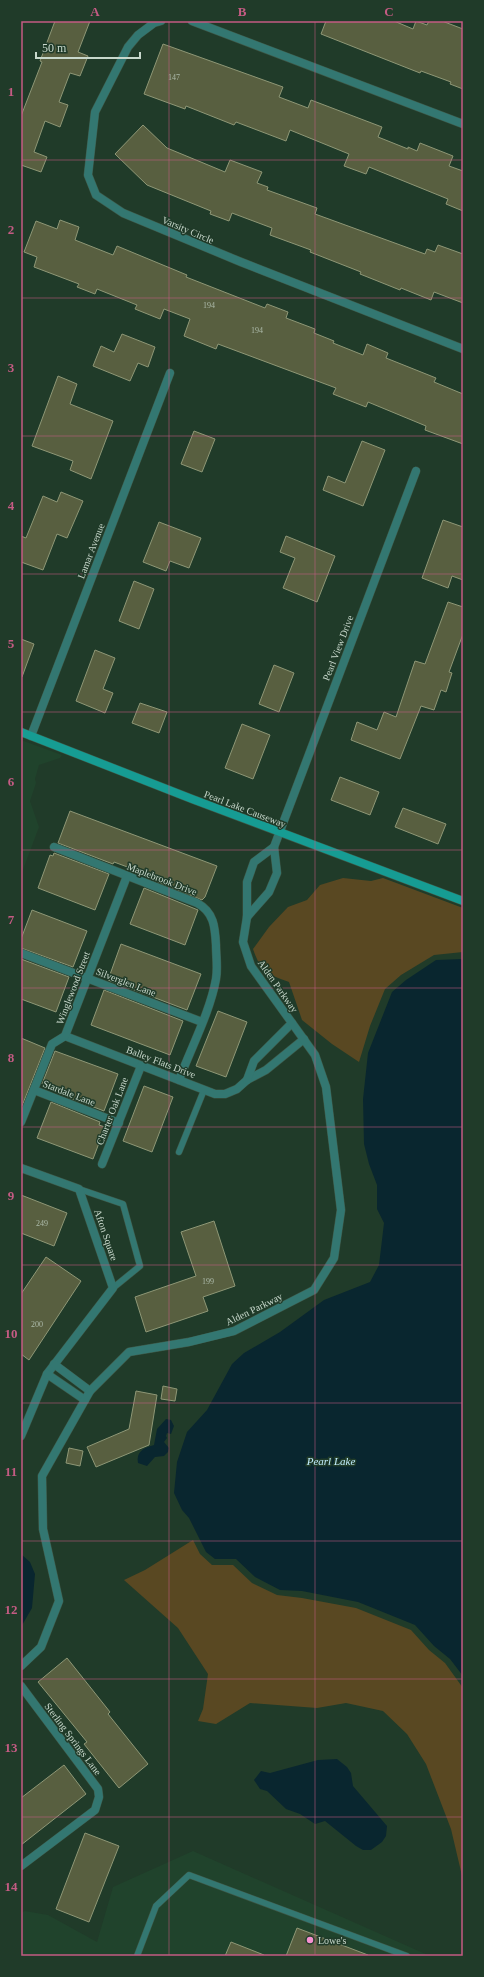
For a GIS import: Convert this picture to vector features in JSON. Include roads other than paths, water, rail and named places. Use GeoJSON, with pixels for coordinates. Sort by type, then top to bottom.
{"type":"FeatureCollection","features":[{"type":"Feature","properties":{"kind":"street","name":"Varsity Circle"},"geometry":{"type":"LineString","coordinates":[[161,21],[138,35],[128,47],[95,112],[88,174],[96,195],[123,213],[241,262],[463,348]]}},
{"type":"Feature","properties":{"kind":"street"},"geometry":{"type":"LineString","coordinates":[[192,21],[463,124]]}},
{"type":"Feature","properties":{"kind":"street","name":"Lamar Avenue"},"geometry":{"type":"LineString","coordinates":[[31,736],[170,373]]}},
{"type":"Feature","properties":{"kind":"street","name":"Pearl View Drive"},"geometry":{"type":"LineString","coordinates":[[280,832],[416,471]]}},
{"type":"Feature","properties":{"kind":"street","name":"Pearl Lake Causeway"},"geometry":{"type":"LineString","coordinates":[[21,732],[463,901]]}},
{"type":"Feature","properties":{"kind":"street"},"geometry":{"type":"LineString","coordinates":[[247,917],[269,892],[277,873],[274,847],[280,832]]}},
{"type":"Feature","properties":{"kind":"street","name":"Maplebrook Drive"},"geometry":{"type":"LineString","coordinates":[[54,847],[197,903],[205,908],[212,916],[215,929],[216,977],[211,998],[179,1080]]}},
{"type":"Feature","properties":{"kind":"street","name":"Alden Parkway"},"geometry":{"type":"LineString","coordinates":[[21,1666],[41,1647],[59,1601],[43,1529],[42,1476],[90,1391],[129,1352],[189,1342],[234,1331],[314,1290],[334,1258],[341,1210],[326,1087],[315,1055],[251,966],[243,942],[247,917],[247,882],[254,862],[274,847]]}},
{"type":"Feature","properties":{"kind":"street","name":"Winglewood Street"},"geometry":{"type":"LineString","coordinates":[[21,1122],[52,1044],[65,1036],[127,876]]}},
{"type":"Feature","properties":{"kind":"street","name":"Silverglen Lane"},"geometry":{"type":"LineString","coordinates":[[21,953],[202,1022]]}},
{"type":"Feature","properties":{"kind":"street"},"geometry":{"type":"LineString","coordinates":[[247,1080],[254,1061],[292,1023]]}},
{"type":"Feature","properties":{"kind":"street","name":"Balley Flats Drive"},"geometry":{"type":"LineString","coordinates":[[65,1036],[215,1094],[225,1094],[237,1089],[247,1080],[266,1070],[304,1039]]}},
{"type":"Feature","properties":{"kind":"street","name":"Charter Oak Lane"},"geometry":{"type":"LineString","coordinates":[[102,1164],[141,1066]]}},
{"type":"Feature","properties":{"kind":"street","name":"Stardale Lane"},"geometry":{"type":"LineString","coordinates":[[34,1090],[119,1123]]}},
{"type":"Feature","properties":{"kind":"street","name":"Afton Square"},"geometry":{"type":"LineString","coordinates":[[21,1168],[79,1188],[113,1288],[47,1374],[21,1436]]}},
{"type":"Feature","properties":{"kind":"street"},"geometry":{"type":"LineString","coordinates":[[54,1364],[90,1391]]}},
{"type":"Feature","properties":{"kind":"street"},"geometry":{"type":"LineString","coordinates":[[47,1374],[85,1400]]}},
{"type":"Feature","properties":{"kind":"street","name":"Sterling Springs Lane"},"geometry":{"type":"LineString","coordinates":[[21,1686],[98,1789],[99,1797],[95,1810],[21,1866]]}},
{"type":"Feature","properties":{"kind":"lane"},"geometry":{"type":"LineString","coordinates":[[179,1152],[204,1090]]}},
{"type":"Feature","properties":{"kind":"lane","name":"Afton Square"},"geometry":{"type":"LineString","coordinates":[[79,1188],[123,1204],[140,1266],[113,1288]]}},
{"type":"Feature","properties":{"kind":"lane"},"geometry":{"type":"LineString","coordinates":[[137,1956],[156,1906],[189,1876],[407,1956]]}},
{"type":"Feature","properties":{"kind":"water","name":"Pearl Lake"},"geometry":{"type":"Polygon","coordinates":[[[463,959],[463,1676],[450,1659],[434,1646],[415,1625],[358,1602],[302,1591],[280,1590],[255,1577],[236,1559],[215,1559],[206,1552],[189,1518],[182,1510],[174,1493],[177,1462],[187,1432],[207,1410],[232,1364],[244,1353],[280,1332],[324,1300],[370,1282],[379,1265],[384,1223],[377,1209],[377,1185],[369,1164],[364,1144],[363,1099],[368,1053],[392,992],[406,980],[436,960],[463,959]]]}},
{"type":"Feature","properties":{"kind":"water"},"geometry":{"type":"Polygon","coordinates":[[[166,1419],[171,1420],[174,1426],[171,1434],[167,1433],[167,1438],[164,1442],[169,1448],[168,1452],[164,1456],[155,1457],[147,1466],[138,1463],[139,1453],[154,1445],[157,1429],[166,1419]]]}},
{"type":"Feature","properties":{"kind":"water"},"geometry":{"type":"Polygon","coordinates":[[[21,1554],[30,1562],[35,1574],[32,1608],[21,1627],[21,1554]]]}},
{"type":"Feature","properties":{"kind":"water"},"geometry":{"type":"Polygon","coordinates":[[[337,1759],[347,1767],[351,1773],[353,1786],[387,1826],[386,1836],[382,1842],[371,1850],[363,1850],[356,1846],[325,1821],[315,1824],[300,1814],[286,1809],[267,1791],[260,1789],[254,1780],[261,1771],[270,1773],[318,1760],[337,1759]]]}},
{"type":"Feature","properties":{"kind":"place","name":"Lowe's"},"geometry":{"type":"Point","coordinates":[310,1940]}}]}
